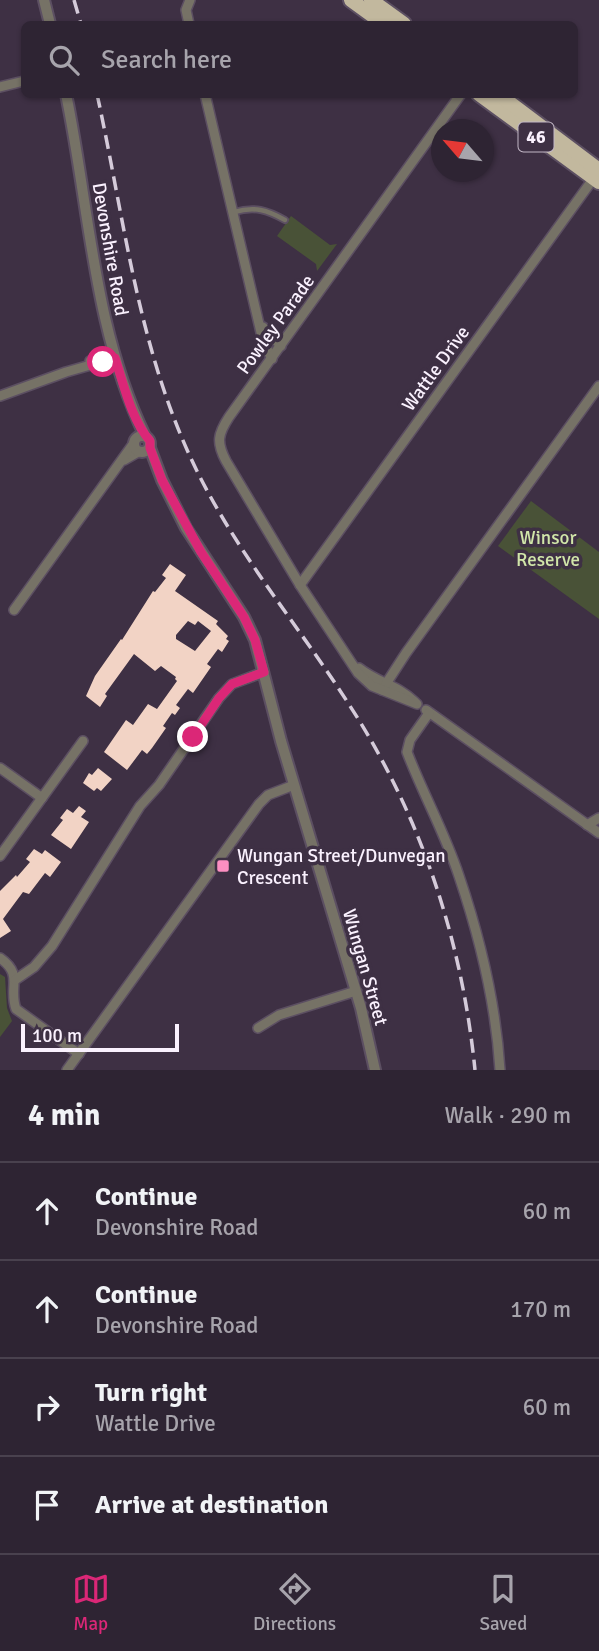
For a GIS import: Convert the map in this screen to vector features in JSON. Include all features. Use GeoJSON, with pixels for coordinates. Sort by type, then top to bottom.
{"type":"FeatureCollection","features":[{"type":"Feature","properties":{"kind":"highway"},"geometry":{"type":"LineString","coordinates":[[351,0],[380,21]]}},
{"type":"Feature","properties":{"kind":"highway"},"geometry":{"type":"LineString","coordinates":[[371,0],[400,21]]}},
{"type":"Feature","properties":{"kind":"highway","name":"46"},"geometry":{"type":"LineString","coordinates":[[485,98],[598,175]]}},
{"type":"Feature","properties":{"kind":"highway","name":"46"},"geometry":{"type":"LineString","coordinates":[[503,98],[598,175]]}},
{"type":"Feature","properties":{"kind":"street"},"geometry":{"type":"LineString","coordinates":[[44,0],[49,21]]}},
{"type":"Feature","properties":{"kind":"street"},"geometry":{"type":"LineString","coordinates":[[188,21],[186,10],[190,0]]}},
{"type":"Feature","properties":{"kind":"street"},"geometry":{"type":"LineString","coordinates":[[0,87],[21,82]]}},
{"type":"Feature","properties":{"kind":"street","name":"Devonshire Road"},"geometry":{"type":"LineString","coordinates":[[67,98],[93,263],[114,354],[140,445],[201,552],[244,617],[255,640],[264,672]]}},
{"type":"Feature","properties":{"kind":"street"},"geometry":{"type":"LineString","coordinates":[[206,98],[263,341],[272,359]]}},
{"type":"Feature","properties":{"kind":"street","name":"Powley Parade"},"geometry":{"type":"LineString","coordinates":[[300,585],[226,461],[218,440],[220,430],[458,98]]}},
{"type":"Feature","properties":{"kind":"street","name":"Wattle Drive"},"geometry":{"type":"LineString","coordinates":[[300,585],[598,175]]}},
{"type":"Feature","properties":{"kind":"street"},"geometry":{"type":"LineString","coordinates":[[260,323],[281,346]]}},
{"type":"Feature","properties":{"kind":"street"},"geometry":{"type":"LineString","coordinates":[[0,396],[114,354]]}},
{"type":"Feature","properties":{"kind":"street"},"geometry":{"type":"LineString","coordinates":[[385,686],[599,386]]}},
{"type":"Feature","properties":{"kind":"street"},"geometry":{"type":"LineString","coordinates":[[14,610],[120,463],[140,445]]}},
{"type":"Feature","properties":{"kind":"street"},"geometry":{"type":"LineString","coordinates":[[300,585],[363,680],[385,686],[417,704],[599,833]]}},
{"type":"Feature","properties":{"kind":"street"},"geometry":{"type":"LineString","coordinates":[[15,980],[34,967],[52,946],[140,806],[159,785],[219,698],[232,684],[264,672]]}},
{"type":"Feature","properties":{"kind":"street","name":"Wungan Street"},"geometry":{"type":"LineString","coordinates":[[264,672],[294,785],[356,991],[375,1070]]}},
{"type":"Feature","properties":{"kind":"street"},"geometry":{"type":"LineString","coordinates":[[429,713],[410,740],[407,752],[445,838],[463,887],[488,986],[500,1070]]}},
{"type":"Feature","properties":{"kind":"street"},"geometry":{"type":"LineString","coordinates":[[0,856],[83,741]]}},
{"type":"Feature","properties":{"kind":"street"},"geometry":{"type":"LineString","coordinates":[[0,768],[42,798]]}},
{"type":"Feature","properties":{"kind":"street"},"geometry":{"type":"LineString","coordinates":[[70,1069],[259,804],[268,795],[294,785]]}},
{"type":"Feature","properties":{"kind":"street"},"geometry":{"type":"LineString","coordinates":[[587,825],[599,818]]}},
{"type":"Feature","properties":{"kind":"street"},"geometry":{"type":"LineString","coordinates":[[0,958],[12,969],[16,1009],[79,1054]]}},
{"type":"Feature","properties":{"kind":"street"},"geometry":{"type":"LineString","coordinates":[[258,1028],[279,1015],[356,991]]}},
{"type":"Feature","properties":{"kind":"lane"},"geometry":{"type":"LineString","coordinates":[[233,212],[254,208],[265,210],[285,220]]}},
{"type":"Feature","properties":{"kind":"green space"},"geometry":{"type":"Polygon","coordinates":[[[291,216],[330,245],[337,244],[317,271],[316,264],[277,236],[291,216]]]}},
{"type":"Feature","properties":{"kind":"green space","name":"Winsor Reserve"},"geometry":{"type":"Polygon","coordinates":[[[531,501],[599,552],[599,619],[498,546],[531,501]]]}},
{"type":"Feature","properties":{"kind":"green space"},"geometry":{"type":"Polygon","coordinates":[[[0,974],[5,977],[7,1008],[12,1021],[0,1037],[0,974]]]}},
{"type":"Feature","properties":{"kind":"building"},"geometry":{"type":"Polygon","coordinates":[[[170,564],[186,575],[175,591],[218,621],[216,624],[228,636],[226,639],[229,641],[222,652],[218,649],[207,664],[211,667],[193,693],[188,689],[176,705],[180,708],[175,715],[172,713],[163,726],[166,728],[152,748],[147,754],[142,750],[127,770],[104,752],[126,720],[133,725],[148,704],[157,709],[177,681],[176,677],[161,666],[155,671],[134,654],[105,694],[107,696],[100,707],[86,696],[95,676],[153,591],[155,592],[166,578],[162,575],[170,564]],[[188,621],[176,635],[176,639],[195,651],[211,631],[198,621],[195,625],[188,621]]]}},
{"type":"Feature","properties":{"kind":"building"},"geometry":{"type":"Polygon","coordinates":[[[98,768],[112,779],[101,791],[97,788],[94,791],[83,783],[89,773],[92,775],[98,768]]]}},
{"type":"Feature","properties":{"kind":"building"},"geometry":{"type":"Polygon","coordinates":[[[79,806],[86,811],[81,817],[89,822],[71,849],[51,835],[63,820],[60,818],[67,809],[73,813],[79,806]]]}},
{"type":"Feature","properties":{"kind":"building"},"geometry":{"type":"Polygon","coordinates":[[[34,849],[42,854],[45,850],[61,862],[50,877],[45,873],[29,894],[23,892],[3,919],[11,931],[0,938],[0,891],[30,862],[26,859],[34,849]]]}},
{"type":"Feature","properties":{"kind":"railway"},"geometry":{"type":"LineString","coordinates":[[74,0],[80,21]]}},
{"type":"Feature","properties":{"kind":"railway"},"geometry":{"type":"LineString","coordinates":[[98,98],[135,285],[160,378],[176,424],[196,469],[231,531],[350,706],[398,791],[434,880],[448,927],[460,974],[475,1070]]}},
{"type":"Feature","properties":{"kind":"place","name":"Wungan Street/Dunvegan Crescent"},"geometry":{"type":"Point","coordinates":[223,866]}},
{"type":"Feature","properties":{"kind":"route"},"geometry":{"type":"LineString","coordinates":[[103,362],[115,358],[131,407],[151,443],[150,448],[162,480],[186,528],[244,617],[255,640],[264,672],[232,684],[219,698],[193,737]]}}]}
